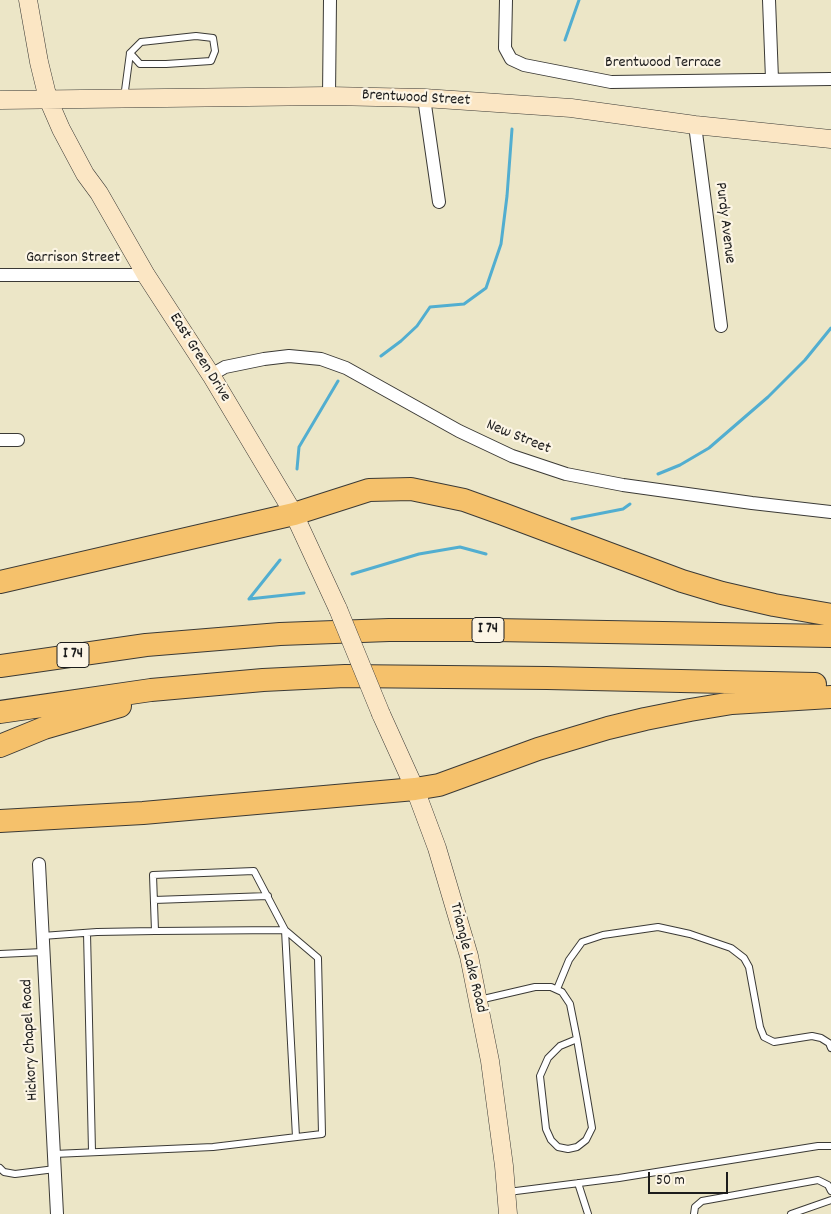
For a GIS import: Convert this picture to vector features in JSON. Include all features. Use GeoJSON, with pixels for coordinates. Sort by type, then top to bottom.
{"type":"FeatureCollection","features":[{"type":"Feature","properties":{"kind":"highway"},"geometry":{"type":"LineString","coordinates":[[0,582],[294,514],[369,490],[411,489],[434,493],[503,514],[690,584],[774,605],[831,615]]}},
{"type":"Feature","properties":{"kind":"highway","name":"I 74"},"geometry":{"type":"LineString","coordinates":[[0,666],[146,645],[263,635],[389,630],[831,636]]}},
{"type":"Feature","properties":{"kind":"highway"},"geometry":{"type":"LineString","coordinates":[[0,656],[112,641],[146,645]]}},
{"type":"Feature","properties":{"kind":"highway"},"geometry":{"type":"LineString","coordinates":[[0,712],[151,690],[263,680],[344,676],[831,684]]}},
{"type":"Feature","properties":{"kind":"highway"},"geometry":{"type":"LineString","coordinates":[[0,746],[52,726],[104,710],[150,701],[221,692],[263,680]]}},
{"type":"Feature","properties":{"kind":"highway"},"geometry":{"type":"LineString","coordinates":[[0,821],[143,813],[415,789],[439,785],[538,749],[645,719],[732,703],[831,697]]}},
{"type":"Feature","properties":{"kind":"main road","name":"East Green Drive"},"geometry":{"type":"LineString","coordinates":[[28,0],[48,99],[61,129],[85,174],[146,275],[212,375],[294,514],[338,609],[381,714]]}},
{"type":"Feature","properties":{"kind":"main road","name":"Brentwood Street"},"geometry":{"type":"LineString","coordinates":[[0,100],[329,96],[424,98],[571,108],[695,125],[831,139]]}},
{"type":"Feature","properties":{"kind":"main road","name":"Triangle Lake Road"},"geometry":{"type":"LineString","coordinates":[[381,714],[415,789],[437,848],[469,956],[490,1060],[508,1214]]}},
{"type":"Feature","properties":{"kind":"street"},"geometry":{"type":"LineString","coordinates":[[329,96],[330,0]]}},
{"type":"Feature","properties":{"kind":"street","name":"Brentwood Terrace"},"geometry":{"type":"LineString","coordinates":[[506,0],[505,48],[511,58],[524,65],[611,82],[831,79]]}},
{"type":"Feature","properties":{"kind":"street"},"geometry":{"type":"LineString","coordinates":[[769,0],[772,79]]}},
{"type":"Feature","properties":{"kind":"street"},"geometry":{"type":"LineString","coordinates":[[424,98],[439,202]]}},
{"type":"Feature","properties":{"kind":"street","name":"Purdy Avenue"},"geometry":{"type":"LineString","coordinates":[[695,125],[721,326]]}},
{"type":"Feature","properties":{"kind":"street","name":"Garrison Street"},"geometry":{"type":"LineString","coordinates":[[0,274],[146,275]]}},
{"type":"Feature","properties":{"kind":"street","name":"New Street"},"geometry":{"type":"LineString","coordinates":[[212,375],[224,367],[264,359],[289,356],[321,358],[346,368],[460,431],[512,456],[566,474],[641,488],[831,512]]}},
{"type":"Feature","properties":{"kind":"street"},"geometry":{"type":"LineString","coordinates":[[0,440],[18,440]]}},
{"type":"Feature","properties":{"kind":"street","name":"Hickory Chapel Road"},"geometry":{"type":"LineString","coordinates":[[39,864],[57,1214]]}},
{"type":"Feature","properties":{"kind":"lane"},"geometry":{"type":"LineString","coordinates":[[124,99],[130,53],[141,42],[196,36],[213,38],[215,51],[211,61],[149,64],[140,64],[130,53]]}},
{"type":"Feature","properties":{"kind":"lane"},"geometry":{"type":"LineString","coordinates":[[54,1154],[214,1147],[322,1134],[318,958],[285,930],[254,870],[153,876],[155,931]]}},
{"type":"Feature","properties":{"kind":"lane"},"geometry":{"type":"LineString","coordinates":[[154,900],[268,896]]}},
{"type":"Feature","properties":{"kind":"lane"},"geometry":{"type":"LineString","coordinates":[[557,989],[569,960],[582,942],[603,935],[658,927],[690,934],[731,948],[744,958],[749,967],[760,1027],[764,1037],[774,1042],[812,1036],[821,1038],[829,1043],[831,1048]]}},
{"type":"Feature","properties":{"kind":"lane"},"geometry":{"type":"LineString","coordinates":[[42,936],[155,931],[285,930]]}},
{"type":"Feature","properties":{"kind":"lane"},"geometry":{"type":"LineString","coordinates":[[285,930],[296,1137]]}},
{"type":"Feature","properties":{"kind":"lane"},"geometry":{"type":"LineString","coordinates":[[87,933],[92,1151]]}},
{"type":"Feature","properties":{"kind":"lane"},"geometry":{"type":"LineString","coordinates":[[0,954],[43,952]]}},
{"type":"Feature","properties":{"kind":"lane"},"geometry":{"type":"LineString","coordinates":[[478,1000],[534,987],[551,987],[562,992],[570,1004],[577,1039],[592,1128],[586,1140],[577,1147],[568,1149],[558,1147],[551,1140],[546,1129],[540,1076],[548,1058],[560,1046],[577,1039]]}},
{"type":"Feature","properties":{"kind":"lane"},"geometry":{"type":"LineString","coordinates":[[506,1192],[619,1178],[818,1146],[831,1146]]}},
{"type":"Feature","properties":{"kind":"lane"},"geometry":{"type":"LineString","coordinates":[[0,1168],[4,1172],[16,1174],[55,1169]]}},
{"type":"Feature","properties":{"kind":"lane"},"geometry":{"type":"LineString","coordinates":[[694,1214],[695,1207],[702,1201],[818,1180],[828,1185],[831,1191]]}},
{"type":"Feature","properties":{"kind":"lane"},"geometry":{"type":"LineString","coordinates":[[578,1183],[588,1214]]}},
{"type":"Feature","properties":{"kind":"lane"},"geometry":{"type":"LineString","coordinates":[[791,1214],[831,1200]]}},
{"type":"Feature","properties":{"kind":"waterway"},"geometry":{"type":"LineString","coordinates":[[565,40],[579,0]]}},
{"type":"Feature","properties":{"kind":"waterway"},"geometry":{"type":"LineString","coordinates":[[381,356],[417,326],[430,307],[464,304],[486,288],[501,244],[512,129]]}},
{"type":"Feature","properties":{"kind":"waterway"},"geometry":{"type":"LineString","coordinates":[[658,474],[680,465],[709,448],[768,397],[805,360],[831,328]]}},
{"type":"Feature","properties":{"kind":"waterway"},"geometry":{"type":"LineString","coordinates":[[297,469],[299,447],[338,381]]}},
{"type":"Feature","properties":{"kind":"waterway"},"geometry":{"type":"LineString","coordinates":[[572,519],[623,509],[630,504]]}},
{"type":"Feature","properties":{"kind":"waterway"},"geometry":{"type":"LineString","coordinates":[[352,574],[419,554],[460,547],[486,554]]}},
{"type":"Feature","properties":{"kind":"waterway"},"geometry":{"type":"LineString","coordinates":[[249,599],[280,560]]}},
{"type":"Feature","properties":{"kind":"waterway"},"geometry":{"type":"LineString","coordinates":[[249,599],[304,593]]}}]}
